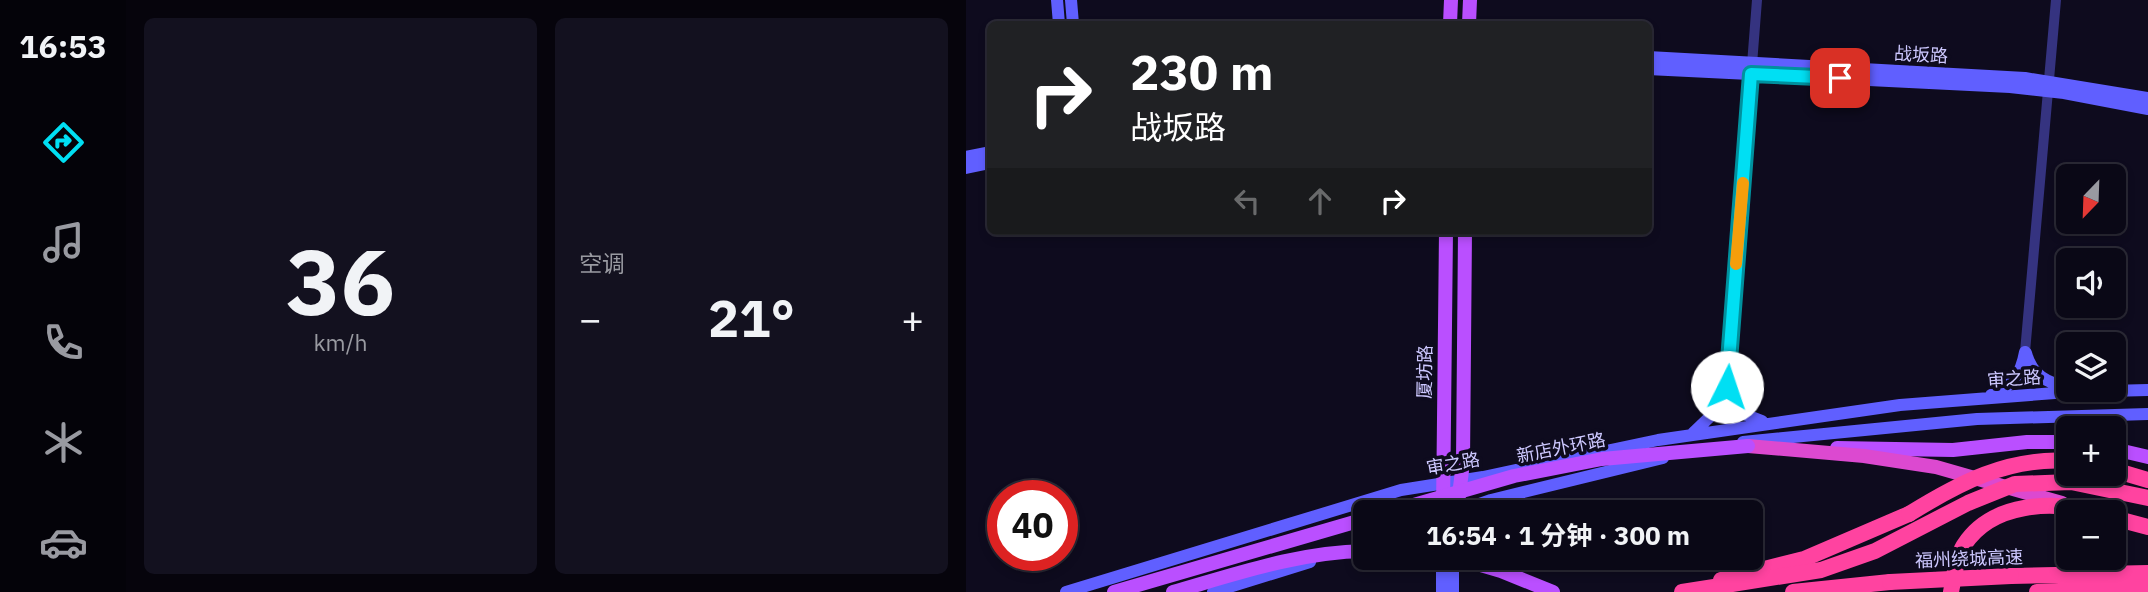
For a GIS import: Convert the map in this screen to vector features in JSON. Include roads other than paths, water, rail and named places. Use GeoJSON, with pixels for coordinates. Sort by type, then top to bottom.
{"type":"FeatureCollection","features":[{"type":"Feature","properties":{"kind":"highway"},"geometry":{"type":"LineString","coordinates":[[1748,446],[1864,456],[1936,467],[2056,501]]}},
{"type":"Feature","properties":{"kind":"highway"},"geometry":{"type":"LineString","coordinates":[[1672,592],[1804,559],[1909,514],[1943,493],[1996,469],[2056,460]]}},
{"type":"Feature","properties":{"kind":"highway"},"geometry":{"type":"LineString","coordinates":[[2126,474],[2148,480]]}},
{"type":"Feature","properties":{"kind":"highway"},"geometry":{"type":"LineString","coordinates":[[1682,592],[1821,570],[1875,551],[1968,503],[2015,484],[2071,482],[2148,498]]}},
{"type":"Feature","properties":{"kind":"highway"},"geometry":{"type":"LineString","coordinates":[[1951,592],[1955,569],[1964,545],[1993,517],[2031,505],[2056,508]]}},
{"type":"Feature","properties":{"kind":"highway"},"geometry":{"type":"LineString","coordinates":[[2126,521],[2148,527]]}},
{"type":"Feature","properties":{"kind":"highway","name":"福州绕城高速"},"geometry":{"type":"LineString","coordinates":[[1793,592],[1890,582],[2148,573]]}},
{"type":"Feature","properties":{"kind":"highway"},"geometry":{"type":"LineString","coordinates":[[2038,592],[2148,587]]}},
{"type":"Feature","properties":{"kind":"main road"},"geometry":{"type":"LineString","coordinates":[[1057,0],[1059,21]]}},
{"type":"Feature","properties":{"kind":"main road"},"geometry":{"type":"LineString","coordinates":[[1071,0],[1073,21]]}},
{"type":"Feature","properties":{"kind":"main road"},"geometry":{"type":"LineString","coordinates":[[1450,21],[1451,0]]}},
{"type":"Feature","properties":{"kind":"main road"},"geometry":{"type":"LineString","coordinates":[[1469,21],[1470,0]]}},
{"type":"Feature","properties":{"kind":"main road","name":"战坂路"},"geometry":{"type":"LineString","coordinates":[[1652,57],[1752,69]]}},
{"type":"Feature","properties":{"kind":"main road","name":"战坂路"},"geometry":{"type":"LineString","coordinates":[[1652,69],[1752,69],[2049,86],[2148,98]]}},
{"type":"Feature","properties":{"kind":"main road","name":"战坂路"},"geometry":{"type":"LineString","coordinates":[[2049,86],[2148,109]]}},
{"type":"Feature","properties":{"kind":"main road"},"geometry":{"type":"LineString","coordinates":[[966,157],[987,153]]}},
{"type":"Feature","properties":{"kind":"main road"},"geometry":{"type":"LineString","coordinates":[[966,168],[987,164]]}},
{"type":"Feature","properties":{"kind":"main road","name":"厦坊路"},"geometry":{"type":"LineString","coordinates":[[1446,235],[1444,484],[1449,500]]}},
{"type":"Feature","properties":{"kind":"main road"},"geometry":{"type":"LineString","coordinates":[[1455,500],[1463,463],[1465,235]]}},
{"type":"Feature","properties":{"kind":"main road"},"geometry":{"type":"LineString","coordinates":[[2025,352],[2037,375],[2056,383]]}},
{"type":"Feature","properties":{"kind":"main road"},"geometry":{"type":"LineString","coordinates":[[1984,399],[2014,382],[2021,370],[2025,352]]}},
{"type":"Feature","properties":{"kind":"main road"},"geometry":{"type":"LineString","coordinates":[[1727,387],[1744,414],[1769,422]]}},
{"type":"Feature","properties":{"kind":"main road"},"geometry":{"type":"LineString","coordinates":[[1690,435],[1716,411],[1727,387]]}},
{"type":"Feature","properties":{"kind":"main road","name":"审之路"},"geometry":{"type":"LineString","coordinates":[[2126,390],[2148,390]]}},
{"type":"Feature","properties":{"kind":"main road","name":"审之路"},"geometry":{"type":"LineString","coordinates":[[1066,592],[1401,490],[1769,422],[1900,405],[2056,392]]}},
{"type":"Feature","properties":{"kind":"main road"},"geometry":{"type":"LineString","coordinates":[[1491,500],[1734,443],[1803,434],[1977,419],[2148,414]]}},
{"type":"Feature","properties":{"kind":"main road","name":"新店外环路"},"geometry":{"type":"LineString","coordinates":[[1430,500],[1514,476],[1602,459],[1748,446],[1953,450],[2027,442],[2056,442]]}},
{"type":"Feature","properties":{"kind":"main road"},"geometry":{"type":"LineString","coordinates":[[2126,452],[2148,457]]}},
{"type":"Feature","properties":{"kind":"main road"},"geometry":{"type":"LineString","coordinates":[[1114,592],[1353,522]]}},
{"type":"Feature","properties":{"kind":"main road"},"geometry":{"type":"LineString","coordinates":[[1213,592],[1353,548]]}},
{"type":"Feature","properties":{"kind":"main road"},"geometry":{"type":"LineString","coordinates":[[1173,592],[1262,567],[1330,552],[1353,551]]}},
{"type":"Feature","properties":{"kind":"main road"},"geometry":{"type":"LineString","coordinates":[[1442,570],[1442,592]]}},
{"type":"Feature","properties":{"kind":"main road"},"geometry":{"type":"LineString","coordinates":[[1453,592],[1454,570]]}},
{"type":"Feature","properties":{"kind":"main road"},"geometry":{"type":"LineString","coordinates":[[1497,570],[1553,592]]}},
{"type":"Feature","properties":{"kind":"street"},"geometry":{"type":"LineString","coordinates":[[1727,387],[1757,0]]}},
{"type":"Feature","properties":{"kind":"street"},"geometry":{"type":"LineString","coordinates":[[2025,352],[2056,0]]}}]}
